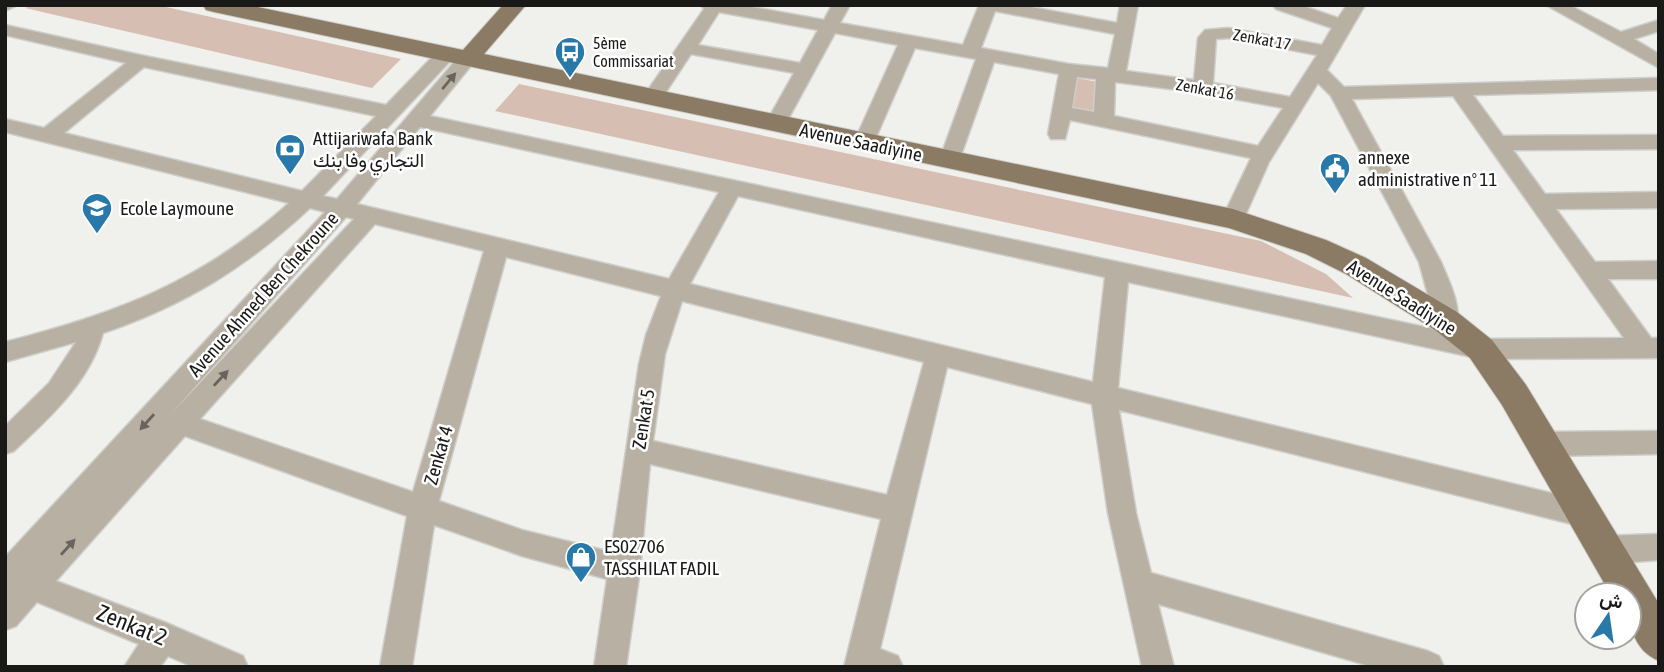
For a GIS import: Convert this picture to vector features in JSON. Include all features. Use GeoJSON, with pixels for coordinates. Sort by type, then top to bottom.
{"type":"FeatureCollection","features":[{"type":"Feature","properties":{"kind":"main road","name":"Avenue Saadiyine"},"geometry":{"type":"LineString","coordinates":[[214,5],[1233,219],[1338,257],[1405,294],[1446,321],[1481,349],[1544,444],[1659,641]]}},
{"type":"Feature","properties":{"kind":"main road","name":"Avenue Ahmed Ben Chekroune"},"geometry":{"type":"LineString","coordinates":[[458,55],[492,5]]}},
{"type":"Feature","properties":{"kind":"main road","name":"Avenue Ahmed Ben Chekroune"},"geometry":{"type":"LineString","coordinates":[[458,55],[515,5]]}},
{"type":"Feature","properties":{"kind":"street"},"geometry":{"type":"LineString","coordinates":[[776,123],[841,5]]}},
{"type":"Feature","properties":{"kind":"street"},"geometry":{"type":"LineString","coordinates":[[949,161],[979,53],[989,5],[1043,10],[1123,30]]}},
{"type":"Feature","properties":{"kind":"street"},"geometry":{"type":"LineString","coordinates":[[1104,120],[1111,74],[1129,5]]}},
{"type":"Feature","properties":{"kind":"street"},"geometry":{"type":"LineString","coordinates":[[1282,5],[1340,25]]}},
{"type":"Feature","properties":{"kind":"street"},"geometry":{"type":"LineString","coordinates":[[1233,219],[1243,190],[1263,154],[1317,71],[1340,25],[1356,5]]}},
{"type":"Feature","properties":{"kind":"street"},"geometry":{"type":"LineString","coordinates":[[1555,5],[1620,38],[1659,62]]}},
{"type":"Feature","properties":{"kind":"street"},"geometry":{"type":"LineString","coordinates":[[653,97],[712,6]]}},
{"type":"Feature","properties":{"kind":"street","name":"Zenkat 16"},"geometry":{"type":"LineString","coordinates":[[712,6],[1069,70],[1111,74],[1294,104]]}},
{"type":"Feature","properties":{"kind":"street"},"geometry":{"type":"LineString","coordinates":[[1620,38],[1659,24]]}},
{"type":"Feature","properties":{"kind":"street"},"geometry":{"type":"LineString","coordinates":[[5,30],[388,112]]}},
{"type":"Feature","properties":{"kind":"street","name":"Zenkat 17"},"geometry":{"type":"LineString","coordinates":[[1203,88],[1207,38],[1211,34],[1228,33],[1326,51]]}},
{"type":"Feature","properties":{"kind":"street"},"geometry":{"type":"LineString","coordinates":[[864,142],[909,41]]}},
{"type":"Feature","properties":{"kind":"street"},"geometry":{"type":"LineString","coordinates":[[686,47],[804,69]]}},
{"type":"Feature","properties":{"kind":"street","name":"Avenue Ahmed Ben Chekroune"},"geometry":{"type":"LineString","coordinates":[[5,352],[93,327],[158,303],[201,281],[263,236],[304,199],[388,112],[458,55]]}},
{"type":"Feature","properties":{"kind":"street","name":"Avenue Ahmed Ben Chekroune"},"geometry":{"type":"LineString","coordinates":[[5,615],[13,579],[417,120],[458,55]]}},
{"type":"Feature","properties":{"kind":"street"},"geometry":{"type":"LineString","coordinates":[[47,136],[140,61]]}},
{"type":"Feature","properties":{"kind":"street"},"geometry":{"type":"LineString","coordinates":[[1058,134],[1069,70]]}},
{"type":"Feature","properties":{"kind":"street"},"geometry":{"type":"LineString","coordinates":[[1317,71],[1339,93],[1430,262],[1440,289],[1446,321]]}},
{"type":"Feature","properties":{"kind":"street"},"geometry":{"type":"LineString","coordinates":[[1339,93],[1659,84]]}},
{"type":"Feature","properties":{"kind":"street"},"geometry":{"type":"LineString","coordinates":[[1459,90],[1590,271],[1652,348]]}},
{"type":"Feature","properties":{"kind":"street"},"geometry":{"type":"LineString","coordinates":[[1063,112],[1263,154]]}},
{"type":"Feature","properties":{"kind":"street"},"geometry":{"type":"LineString","coordinates":[[417,120],[1481,349],[1652,348]]}},
{"type":"Feature","properties":{"kind":"street"},"geometry":{"type":"LineString","coordinates":[[5,125],[1584,514]]}},
{"type":"Feature","properties":{"kind":"street"},"geometry":{"type":"LineString","coordinates":[[1498,143],[1659,142]]}},
{"type":"Feature","properties":{"kind":"street","name":"Zenkat 5"},"geometry":{"type":"LineString","coordinates":[[610,667],[625,570],[638,449],[657,336],[675,290],[732,188]]}},
{"type":"Feature","properties":{"kind":"street"},"geometry":{"type":"LineString","coordinates":[[1541,202],[1659,200]]}},
{"type":"Feature","properties":{"kind":"street","name":"Avenue Ahmed Ben Chekroune"},"geometry":{"type":"LineString","coordinates":[[13,579],[179,423],[370,215]]}},
{"type":"Feature","properties":{"kind":"street","name":"Zenkat 4"},"geometry":{"type":"LineString","coordinates":[[396,667],[423,507],[497,247]]}},
{"type":"Feature","properties":{"kind":"street"},"geometry":{"type":"LineString","coordinates":[[1590,271],[1659,270]]}},
{"type":"Feature","properties":{"kind":"street"},"geometry":{"type":"LineString","coordinates":[[1117,271],[1104,396],[1122,513],[1158,667]]}},
{"type":"Feature","properties":{"kind":"street"},"geometry":{"type":"LineString","coordinates":[[5,443],[45,405],[78,364],[86,350],[93,327]]}},
{"type":"Feature","properties":{"kind":"street"},"geometry":{"type":"LineString","coordinates":[[870,664],[897,510],[938,355]]}},
{"type":"Feature","properties":{"kind":"street"},"geometry":{"type":"LineString","coordinates":[[179,423],[522,543],[625,570]]}},
{"type":"Feature","properties":{"kind":"street"},"geometry":{"type":"LineString","coordinates":[[1544,444],[1659,442]]}},
{"type":"Feature","properties":{"kind":"street"},"geometry":{"type":"LineString","coordinates":[[638,449],[897,510]]}},
{"type":"Feature","properties":{"kind":"street"},"geometry":{"type":"LineString","coordinates":[[1605,550],[1659,547]]}},
{"type":"Feature","properties":{"kind":"street","name":"Zenkat 2"},"geometry":{"type":"LineString","coordinates":[[13,579],[164,637],[232,667]]}},
{"type":"Feature","properties":{"kind":"street"},"geometry":{"type":"LineString","coordinates":[[1138,584],[1366,658],[1429,667]]}},
{"type":"Feature","properties":{"kind":"street"},"geometry":{"type":"LineString","coordinates":[[140,667],[164,637]]}},
{"type":"Feature","properties":{"kind":"shaded area"},"geometry":{"type":"Polygon","coordinates":[[[35,5],[157,5],[401,59],[372,88],[25,8],[35,5]]]}},
{"type":"Feature","properties":{"kind":"shaded area"},"geometry":{"type":"Polygon","coordinates":[[[1076,78],[1104,83],[1098,114],[1069,108],[1076,78]]]}},
{"type":"Feature","properties":{"kind":"shaded area"},"geometry":{"type":"Polygon","coordinates":[[[519,84],[1261,241],[1326,274],[1353,298],[495,111],[519,84]]]}},
{"type":"Feature","properties":{"kind":"place","name":"5ème Commissariat"},"geometry":{"type":"Point","coordinates":[570,79]}},
{"type":"Feature","properties":{"kind":"place","name":"Attijariwafa Bank التجاري وفا بنك"},"geometry":{"type":"Point","coordinates":[290,176]}},
{"type":"Feature","properties":{"kind":"place","name":"annexe administrative n° 11"},"geometry":{"type":"Point","coordinates":[1335,195]}},
{"type":"Feature","properties":{"kind":"place","name":"Ecole Laymoune"},"geometry":{"type":"Point","coordinates":[97,235]}},
{"type":"Feature","properties":{"kind":"place","name":"ES02706 TASSHILAT FADIL"},"geometry":{"type":"Point","coordinates":[581,584]}}]}
